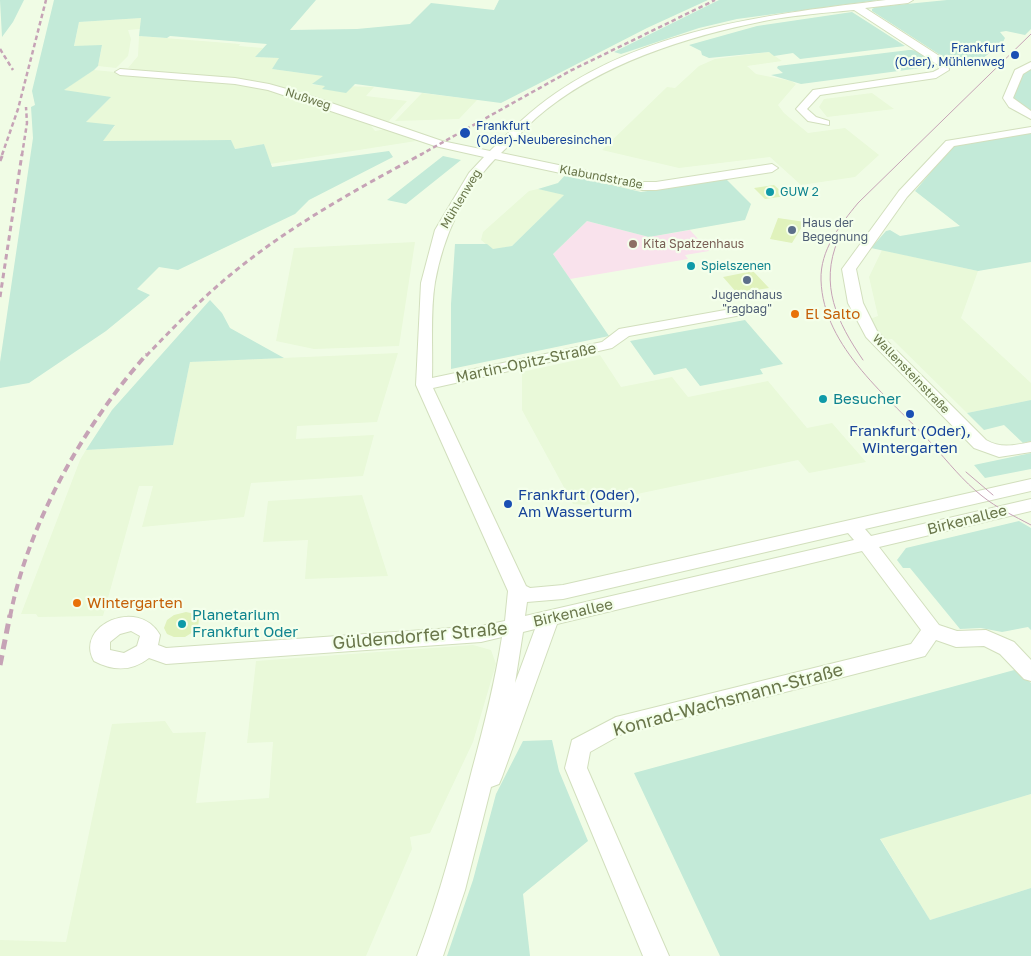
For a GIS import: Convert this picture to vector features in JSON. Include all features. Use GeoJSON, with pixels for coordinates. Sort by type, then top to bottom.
{"type":"FeatureCollection","features":[{"type":"Feature","properties":{"kind":"street","name":"Mühlenweg"},"geometry":{"type":"LineString","coordinates":[[518,591],[424,385],[428,283],[442,230],[475,173],[532,116],[560,94],[590,77],[643,52],[706,32],[740,24],[855,6],[908,0]]}},
{"type":"Feature","properties":{"kind":"street"},"geometry":{"type":"LineString","coordinates":[[824,123],[812,119],[801,109],[811,96],[817,92],[936,75],[944,70],[942,64],[937,59],[855,6]]}},
{"type":"Feature","properties":{"kind":"street"},"geometry":{"type":"LineString","coordinates":[[1031,65],[1019,72],[1008,98],[1013,105],[1031,116]]}},
{"type":"Feature","properties":{"kind":"street","name":"Nußweg"},"geometry":{"type":"LineString","coordinates":[[120,72],[235,81],[270,87],[304,97],[425,140],[490,156]]}},
{"type":"Feature","properties":{"kind":"street","name":"Wallensteinstraße"},"geometry":{"type":"LineString","coordinates":[[1031,130],[950,143],[904,194],[849,269],[850,291],[859,314],[872,334],[980,444],[988,450],[1010,452],[1031,447]]}},
{"type":"Feature","properties":{"kind":"street","name":"Klabundstraße"},"geometry":{"type":"LineString","coordinates":[[490,156],[640,186],[664,185],[772,168]]}},
{"type":"Feature","properties":{"kind":"street","name":"Martin-Opitz-Straße"},"geometry":{"type":"LineString","coordinates":[[424,385],[608,345],[624,332],[742,311]]}},
{"type":"Feature","properties":{"kind":"street","name":"Birkenallee"},"geometry":{"type":"LineString","coordinates":[[1031,485],[563,592],[529,595],[518,591],[515,626],[1031,505]]}},
{"type":"Feature","properties":{"kind":"street"},"geometry":{"type":"LineString","coordinates":[[853,526],[932,630],[956,639],[986,638],[1007,648],[1031,673]]}},
{"type":"Feature","properties":{"kind":"street","name":"Güldendorfer Straße"},"geometry":{"type":"LineString","coordinates":[[460,862],[550,618]]}},
{"type":"Feature","properties":{"kind":"street","name":"Güldendorfer Straße"},"geometry":{"type":"LineString","coordinates":[[146,649],[166,656],[481,634],[515,626],[507,673],[460,862],[446,915],[430,956]]}},
{"type":"Feature","properties":{"kind":"street","name":"Konrad-Wachsmann-Straße"},"geometry":{"type":"LineString","coordinates":[[656,956],[576,768],[580,747],[616,726],[918,650],[932,630]]}},
{"type":"Feature","properties":{"kind":"shaded area"},"geometry":{"type":"Polygon","coordinates":[[[0,0],[24,0],[13,22],[2,37],[0,0]]]}},
{"type":"Feature","properties":{"kind":"shaded area"},"geometry":{"type":"Polygon","coordinates":[[[54,0],[316,0],[290,30],[357,29],[410,24],[431,3],[494,10],[499,0],[708,0],[647,28],[501,103],[355,84],[346,93],[322,89],[325,86],[312,84],[323,76],[272,69],[279,58],[255,57],[267,44],[170,36],[167,38],[139,36],[141,18],[79,22],[74,46],[102,45],[98,66],[64,90],[111,97],[86,122],[115,125],[103,141],[231,140],[235,149],[264,144],[272,167],[389,151],[393,157],[309,200],[295,214],[178,270],[159,267],[137,289],[150,295],[106,331],[29,383],[0,388],[0,362],[33,138],[31,107],[35,105],[32,91],[54,0]]]}},
{"type":"Feature","properties":{"kind":"shaded area"},"geometry":{"type":"Polygon","coordinates":[[[719,0],[879,0],[737,19],[699,28],[621,54],[614,52],[719,0]]]}},
{"type":"Feature","properties":{"kind":"shaded area"},"geometry":{"type":"Polygon","coordinates":[[[947,0],[1031,0],[1031,29],[1025,35],[1006,31],[1000,32],[1005,38],[1003,42],[976,64],[951,62],[872,11],[876,7],[947,0]]]}},
{"type":"Feature","properties":{"kind":"shaded area"},"geometry":{"type":"Polygon","coordinates":[[[852,12],[905,46],[800,59],[793,53],[774,56],[769,52],[709,58],[702,55],[701,51],[689,45],[757,26],[852,12]]]}},
{"type":"Feature","properties":{"kind":"shaded area"},"geometry":{"type":"Polygon","coordinates":[[[141,18],[140,29],[128,30],[131,39],[128,56],[116,68],[98,66],[102,46],[74,47],[79,22],[141,18]]]}},
{"type":"Feature","properties":{"kind":"shaded area"},"geometry":{"type":"Polygon","coordinates":[[[139,36],[240,44],[239,46],[263,48],[255,57],[280,58],[272,69],[324,76],[312,85],[374,87],[366,96],[407,101],[388,122],[382,123],[300,93],[272,85],[237,78],[140,71],[128,68],[138,56],[139,36]]]}},
{"type":"Feature","properties":{"kind":"shaded area"},"geometry":{"type":"Polygon","coordinates":[[[909,50],[925,55],[936,66],[801,84],[771,75],[783,73],[777,68],[778,66],[909,50]]]}},
{"type":"Feature","properties":{"kind":"shaded area"},"geometry":{"type":"Polygon","coordinates":[[[769,52],[782,61],[747,66],[756,74],[791,81],[796,84],[778,105],[784,113],[808,133],[845,128],[879,155],[855,177],[801,185],[770,157],[679,168],[602,150],[667,87],[675,88],[699,66],[715,59],[769,52]]]}},
{"type":"Feature","properties":{"kind":"shaded area"},"geometry":{"type":"Polygon","coordinates":[[[1031,67],[1031,113],[1012,99],[1023,74],[1031,67]]]}},
{"type":"Feature","properties":{"kind":"shaded area"},"geometry":{"type":"Polygon","coordinates":[[[94,70],[238,84],[271,90],[369,123],[375,131],[386,129],[416,141],[270,164],[264,144],[234,149],[231,140],[102,141],[115,126],[85,123],[110,98],[63,90],[94,70]]]}},
{"type":"Feature","properties":{"kind":"shaded area"},"geometry":{"type":"Polygon","coordinates":[[[422,93],[477,100],[459,119],[395,121],[422,93]]]}},
{"type":"Feature","properties":{"kind":"shaded area"},"geometry":{"type":"Polygon","coordinates":[[[872,93],[894,109],[827,117],[819,107],[824,99],[872,93]]]}},
{"type":"Feature","properties":{"kind":"shaded area"},"geometry":{"type":"Polygon","coordinates":[[[1031,133],[1031,262],[978,271],[871,248],[886,231],[890,230],[900,236],[960,226],[915,191],[952,147],[959,144],[1031,133]]]}},
{"type":"Feature","properties":{"kind":"shaded area"},"geometry":{"type":"Polygon","coordinates":[[[443,156],[461,160],[406,204],[387,200],[443,156]]]}},
{"type":"Feature","properties":{"kind":"shaded area"},"geometry":{"type":"Polygon","coordinates":[[[566,174],[641,192],[726,179],[751,204],[745,220],[649,237],[587,221],[553,254],[609,336],[451,369],[451,304],[455,244],[487,244],[493,249],[512,246],[564,195],[538,189],[558,183],[566,174]]]}},
{"type":"Feature","properties":{"kind":"shaded area"},"geometry":{"type":"Polygon","coordinates":[[[538,189],[565,194],[512,246],[493,250],[481,240],[483,232],[529,191],[538,189]]]}},
{"type":"Feature","properties":{"kind":"shaded area","name":"Kita Spatzenhaus"},"geometry":{"type":"Polygon","coordinates":[[[587,221],[649,237],[690,230],[709,251],[685,255],[688,259],[570,279],[553,254],[587,221]]]}},
{"type":"Feature","properties":{"kind":"shaded area"},"geometry":{"type":"Polygon","coordinates":[[[415,242],[399,346],[314,349],[276,341],[294,248],[415,242]]]}},
{"type":"Feature","properties":{"kind":"shaded area"},"geometry":{"type":"Polygon","coordinates":[[[882,250],[978,271],[961,318],[1031,383],[1031,400],[967,413],[892,339],[884,340],[870,319],[878,316],[869,277],[882,250]]]}},
{"type":"Feature","properties":{"kind":"shaded area"},"geometry":{"type":"Polygon","coordinates":[[[210,300],[222,313],[230,328],[284,358],[190,362],[173,445],[86,450],[112,410],[210,300]]]}},
{"type":"Feature","properties":{"kind":"shaded area"},"geometry":{"type":"Polygon","coordinates":[[[745,320],[783,364],[760,369],[763,374],[700,386],[686,368],[654,375],[630,341],[745,320]]]}},
{"type":"Feature","properties":{"kind":"shaded area"},"geometry":{"type":"Polygon","coordinates":[[[398,353],[377,422],[297,426],[296,439],[374,435],[363,476],[251,483],[244,517],[142,527],[153,486],[139,486],[103,616],[38,617],[36,614],[21,614],[80,460],[86,450],[173,445],[190,362],[398,353]]]}},
{"type":"Feature","properties":{"kind":"shaded area"},"geometry":{"type":"Polygon","coordinates":[[[600,355],[621,387],[672,377],[688,397],[768,381],[807,428],[832,423],[866,462],[809,473],[798,460],[585,505],[573,504],[522,410],[522,372],[600,355]]]}},
{"type":"Feature","properties":{"kind":"shaded area"},"geometry":{"type":"Polygon","coordinates":[[[1031,400],[1031,441],[1023,443],[1004,425],[984,430],[967,413],[1031,400]]]}},
{"type":"Feature","properties":{"kind":"shaded area"},"geometry":{"type":"Polygon","coordinates":[[[1031,453],[1031,469],[985,478],[974,465],[1031,453]]]}},
{"type":"Feature","properties":{"kind":"shaded area"},"geometry":{"type":"Polygon","coordinates":[[[362,495],[388,576],[305,579],[308,540],[263,542],[268,501],[362,495]]]}},
{"type":"Feature","properties":{"kind":"shaded area"},"geometry":{"type":"Polygon","coordinates":[[[1019,521],[1031,528],[1031,630],[1028,627],[1002,632],[981,628],[960,629],[910,568],[903,568],[897,560],[906,548],[1019,521]]]}},
{"type":"Feature","properties":{"kind":"shaded area"},"geometry":{"type":"Polygon","coordinates":[[[473,645],[491,650],[496,664],[473,742],[430,833],[410,837],[412,849],[366,956],[0,956],[0,940],[66,942],[112,724],[165,721],[173,733],[206,732],[196,803],[269,798],[273,742],[247,743],[256,661],[473,645]]]}},
{"type":"Feature","properties":{"kind":"shaded area"},"geometry":{"type":"Polygon","coordinates":[[[1018,669],[1031,683],[1031,794],[880,839],[930,920],[1031,888],[1031,956],[720,956],[634,773],[1018,669]]]}},
{"type":"Feature","properties":{"kind":"shaded area"},"geometry":{"type":"Polygon","coordinates":[[[552,740],[559,771],[588,841],[523,894],[530,956],[447,956],[473,880],[496,794],[523,741],[552,740]]]}},
{"type":"Feature","properties":{"kind":"shaded area"},"geometry":{"type":"Polygon","coordinates":[[[1031,794],[1031,888],[930,920],[880,838],[1031,794]]]}},
{"type":"Feature","properties":{"kind":"building","name":"GUW 2"},"geometry":{"type":"Polygon","coordinates":[[[774,185],[786,196],[765,199],[754,188],[774,185]]]}},
{"type":"Feature","properties":{"kind":"building","name":"Haus der Begegnung"},"geometry":{"type":"Polygon","coordinates":[[[778,218],[805,222],[792,243],[770,239],[778,218]]]}},
{"type":"Feature","properties":{"kind":"building","name":"Jugendhaus \"ragbag\""},"geometry":{"type":"Polygon","coordinates":[[[753,271],[769,288],[737,293],[723,277],[753,271]]]}},
{"type":"Feature","properties":{"kind":"building","name":"Planetarium Frankfurt Oder"},"geometry":{"type":"Polygon","coordinates":[[[186,612],[195,614],[199,618],[198,629],[185,637],[174,637],[167,634],[164,628],[167,620],[174,615],[186,612]]]}},
{"type":"Feature","properties":{"kind":"tram line"},"geometry":{"type":"LineString","coordinates":[[1031,34],[858,203],[832,238],[824,258],[821,280],[825,305],[833,328],[846,350],[879,390],[975,490],[1000,508],[1031,525]]}},
{"type":"Feature","properties":{"kind":"tram line"},"geometry":{"type":"LineString","coordinates":[[838,240],[830,272],[834,303],[845,332],[863,360]]}},
{"type":"Feature","properties":{"kind":"tram line"},"geometry":{"type":"LineString","coordinates":[[966,472],[993,495]]}},
{"type":"Feature","properties":{"kind":"railway"},"geometry":{"type":"LineString","coordinates":[[2,155],[18,109],[46,0]]}},
{"type":"Feature","properties":{"kind":"railway"},"geometry":{"type":"LineString","coordinates":[[420,155],[570,71],[715,0]]}},
{"type":"Feature","properties":{"kind":"railway"},"geometry":{"type":"LineString","coordinates":[[0,49],[13,70]]}},
{"type":"Feature","properties":{"kind":"railway"},"geometry":{"type":"LineString","coordinates":[[22,155],[27,123],[26,107]]}},
{"type":"Feature","properties":{"kind":"railway"},"geometry":{"type":"LineString","coordinates":[[0,161],[3,154]]}},
{"type":"Feature","properties":{"kind":"railway"},"geometry":{"type":"LineString","coordinates":[[0,297],[22,154]]}},
{"type":"Feature","properties":{"kind":"railway"},"geometry":{"type":"LineString","coordinates":[[146,356],[207,295],[251,258],[322,210],[422,154]]}},
{"type":"Feature","properties":{"kind":"railway"},"geometry":{"type":"LineString","coordinates":[[10,617],[18,582],[30,546],[62,477],[102,412],[147,354]]}},
{"type":"Feature","properties":{"kind":"railway"},"geometry":{"type":"LineString","coordinates":[[0,665],[10,615]]}},
{"type":"Feature","properties":{"kind":"place","name":"Frankfurt (Oder), Mühlenweg"},"geometry":{"type":"Point","coordinates":[1015,55]}},
{"type":"Feature","properties":{"kind":"place","name":"Frankfurt (Oder)-Neuberesinchen"},"geometry":{"type":"Point","coordinates":[465,133]}},
{"type":"Feature","properties":{"kind":"place","name":"GUW 2"},"geometry":{"type":"Point","coordinates":[770,192]}},
{"type":"Feature","properties":{"kind":"place","name":"Haus der Begegnung"},"geometry":{"type":"Point","coordinates":[792,230]}},
{"type":"Feature","properties":{"kind":"place","name":"Kita Spatzenhaus"},"geometry":{"type":"Point","coordinates":[633,244]}},
{"type":"Feature","properties":{"kind":"place","name":"Spielszenen"},"geometry":{"type":"Point","coordinates":[691,266]}},
{"type":"Feature","properties":{"kind":"place","name":"Jugendhaus \"ragbag\""},"geometry":{"type":"Point","coordinates":[747,280]}},
{"type":"Feature","properties":{"kind":"place","name":"El Salto"},"geometry":{"type":"Point","coordinates":[795,314]}},
{"type":"Feature","properties":{"kind":"place","name":"Besucher"},"geometry":{"type":"Point","coordinates":[823,399]}},
{"type":"Feature","properties":{"kind":"place","name":"Frankfurt (Oder), Wintergarten"},"geometry":{"type":"Point","coordinates":[910,414]}},
{"type":"Feature","properties":{"kind":"place","name":"Frankfurt (Oder), Am Wasserturm"},"geometry":{"type":"Point","coordinates":[508,504]}},
{"type":"Feature","properties":{"kind":"place","name":"Wintergarten"},"geometry":{"type":"Point","coordinates":[77,603]}},
{"type":"Feature","properties":{"kind":"place","name":"Planetarium Frankfurt Oder"},"geometry":{"type":"Point","coordinates":[182,624]}}]}
